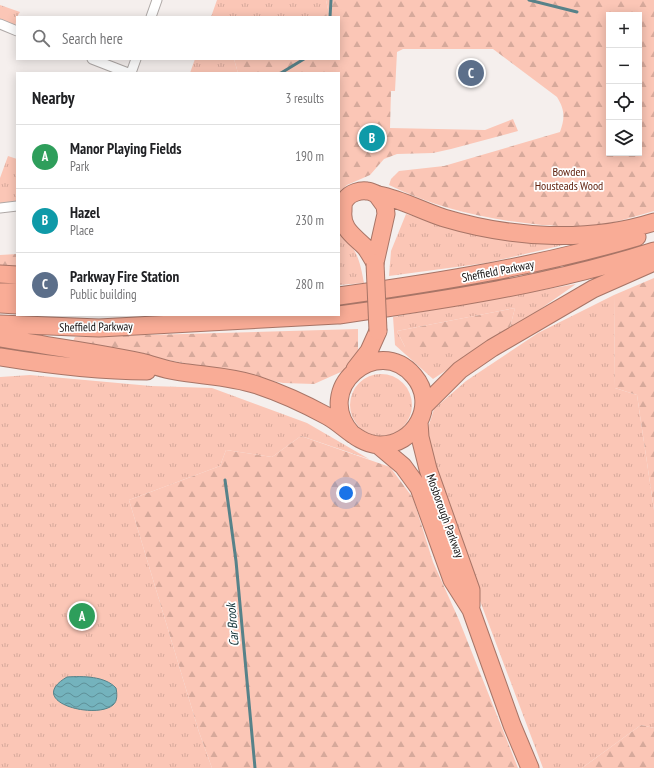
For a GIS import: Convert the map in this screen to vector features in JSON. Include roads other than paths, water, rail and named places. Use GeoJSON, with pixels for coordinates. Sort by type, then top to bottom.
{"type":"FeatureCollection","features":[{"type":"Feature","properties":{"kind":"highway"},"geometry":{"type":"LineString","coordinates":[[376,262],[366,248],[346,229],[342,216],[342,205],[351,194],[360,191],[368,191],[377,195],[390,197],[431,214],[459,223],[513,233],[583,235],[631,229],[654,222]]}},
{"type":"Feature","properties":{"kind":"highway"},"geometry":{"type":"LineString","coordinates":[[377,195],[384,206],[386,214],[376,262],[378,331],[382,353],[389,362]]}},
{"type":"Feature","properties":{"kind":"highway","name":"Sheffield Parkway"},"geometry":{"type":"LineString","coordinates":[[340,296],[440,282],[523,266],[613,244],[654,232]]}},
{"type":"Feature","properties":{"kind":"highway","name":"Sheffield Parkway"},"geometry":{"type":"LineString","coordinates":[[340,315],[441,301],[526,284],[605,266],[654,251]]}},
{"type":"Feature","properties":{"kind":"highway"},"geometry":{"type":"LineString","coordinates":[[421,414],[460,370],[492,348],[593,289],[654,262]]}},
{"type":"Feature","properties":{"kind":"highway"},"geometry":{"type":"LineString","coordinates":[[0,274],[16,275]]}},
{"type":"Feature","properties":{"kind":"highway"},"geometry":{"type":"LineString","coordinates":[[0,292],[16,292]]}},
{"type":"Feature","properties":{"kind":"highway"},"geometry":{"type":"LineString","coordinates":[[0,304],[16,305]]}},
{"type":"Feature","properties":{"kind":"highway","name":"Sheffield Parkway"},"geometry":{"type":"LineString","coordinates":[[0,324],[99,328],[320,316]]}},
{"type":"Feature","properties":{"kind":"highway"},"geometry":{"type":"LineString","coordinates":[[352,434],[343,420],[340,408],[340,396],[344,384],[369,351],[378,331]]}},
{"type":"Feature","properties":{"kind":"highway"},"geometry":{"type":"LineString","coordinates":[[0,338],[140,362],[175,371]]}},
{"type":"Feature","properties":{"kind":"highway"},"geometry":{"type":"LineString","coordinates":[[0,357],[57,366],[113,371],[175,371],[225,377],[257,385],[302,403],[328,417],[352,434],[370,444],[378,445],[394,443],[402,440],[415,430],[421,414],[422,389],[413,375],[399,365],[389,362],[375,362],[361,365],[355,369]]}},
{"type":"Feature","properties":{"kind":"highway","name":"Mosborough Parkway"},"geometry":{"type":"LineString","coordinates":[[421,414],[420,437],[428,468],[471,590],[471,610]]}},
{"type":"Feature","properties":{"kind":"highway","name":"Mosborough Parkway"},"geometry":{"type":"LineString","coordinates":[[378,445],[403,466],[419,488],[452,580],[471,610],[512,726],[530,768]]}},
{"type":"Feature","properties":{"kind":"street"},"geometry":{"type":"LineString","coordinates":[[151,16],[157,0]]}},
{"type":"Feature","properties":{"kind":"street"},"geometry":{"type":"LineString","coordinates":[[0,24],[16,31]]}},
{"type":"Feature","properties":{"kind":"street"},"geometry":{"type":"LineString","coordinates":[[95,60],[125,72]]}},
{"type":"Feature","properties":{"kind":"street"},"geometry":{"type":"LineString","coordinates":[[131,72],[136,60]]}},
{"type":"Feature","properties":{"kind":"street"},"geometry":{"type":"LineString","coordinates":[[0,208],[16,206]]}},
{"type":"Feature","properties":{"kind":"water"},"geometry":{"type":"Polygon","coordinates":[[[67,677],[87,677],[106,681],[116,688],[116,701],[113,705],[104,709],[80,709],[68,706],[58,701],[54,694],[56,686],[67,677]]]}},
{"type":"Feature","properties":{"kind":"waterway","name":"Car Brook"},"geometry":{"type":"LineString","coordinates":[[330,16],[331,0]]}},
{"type":"Feature","properties":{"kind":"waterway"},"geometry":{"type":"LineString","coordinates":[[529,0],[577,12]]}},
{"type":"Feature","properties":{"kind":"waterway","name":"Car Brook"},"geometry":{"type":"LineString","coordinates":[[283,72],[302,60]]}},
{"type":"Feature","properties":{"kind":"waterway","name":"Car Brook"},"geometry":{"type":"LineString","coordinates":[[225,480],[236,561],[255,768]]}},
{"type":"Feature","properties":{"kind":"place","name":"Parkway Fire Station"},"geometry":{"type":"Point","coordinates":[471,73]}},
{"type":"Feature","properties":{"kind":"place","name":"Hazel"},"geometry":{"type":"Point","coordinates":[372,138]}},
{"type":"Feature","properties":{"kind":"place","name":"Manor Playing Fields"},"geometry":{"type":"Point","coordinates":[82,616]}},
{"type":"Feature","properties":{"kind":"park label","name":"Bowden Housteads Wood"},"geometry":{"type":"Point","coordinates":[569,179]}}]}
